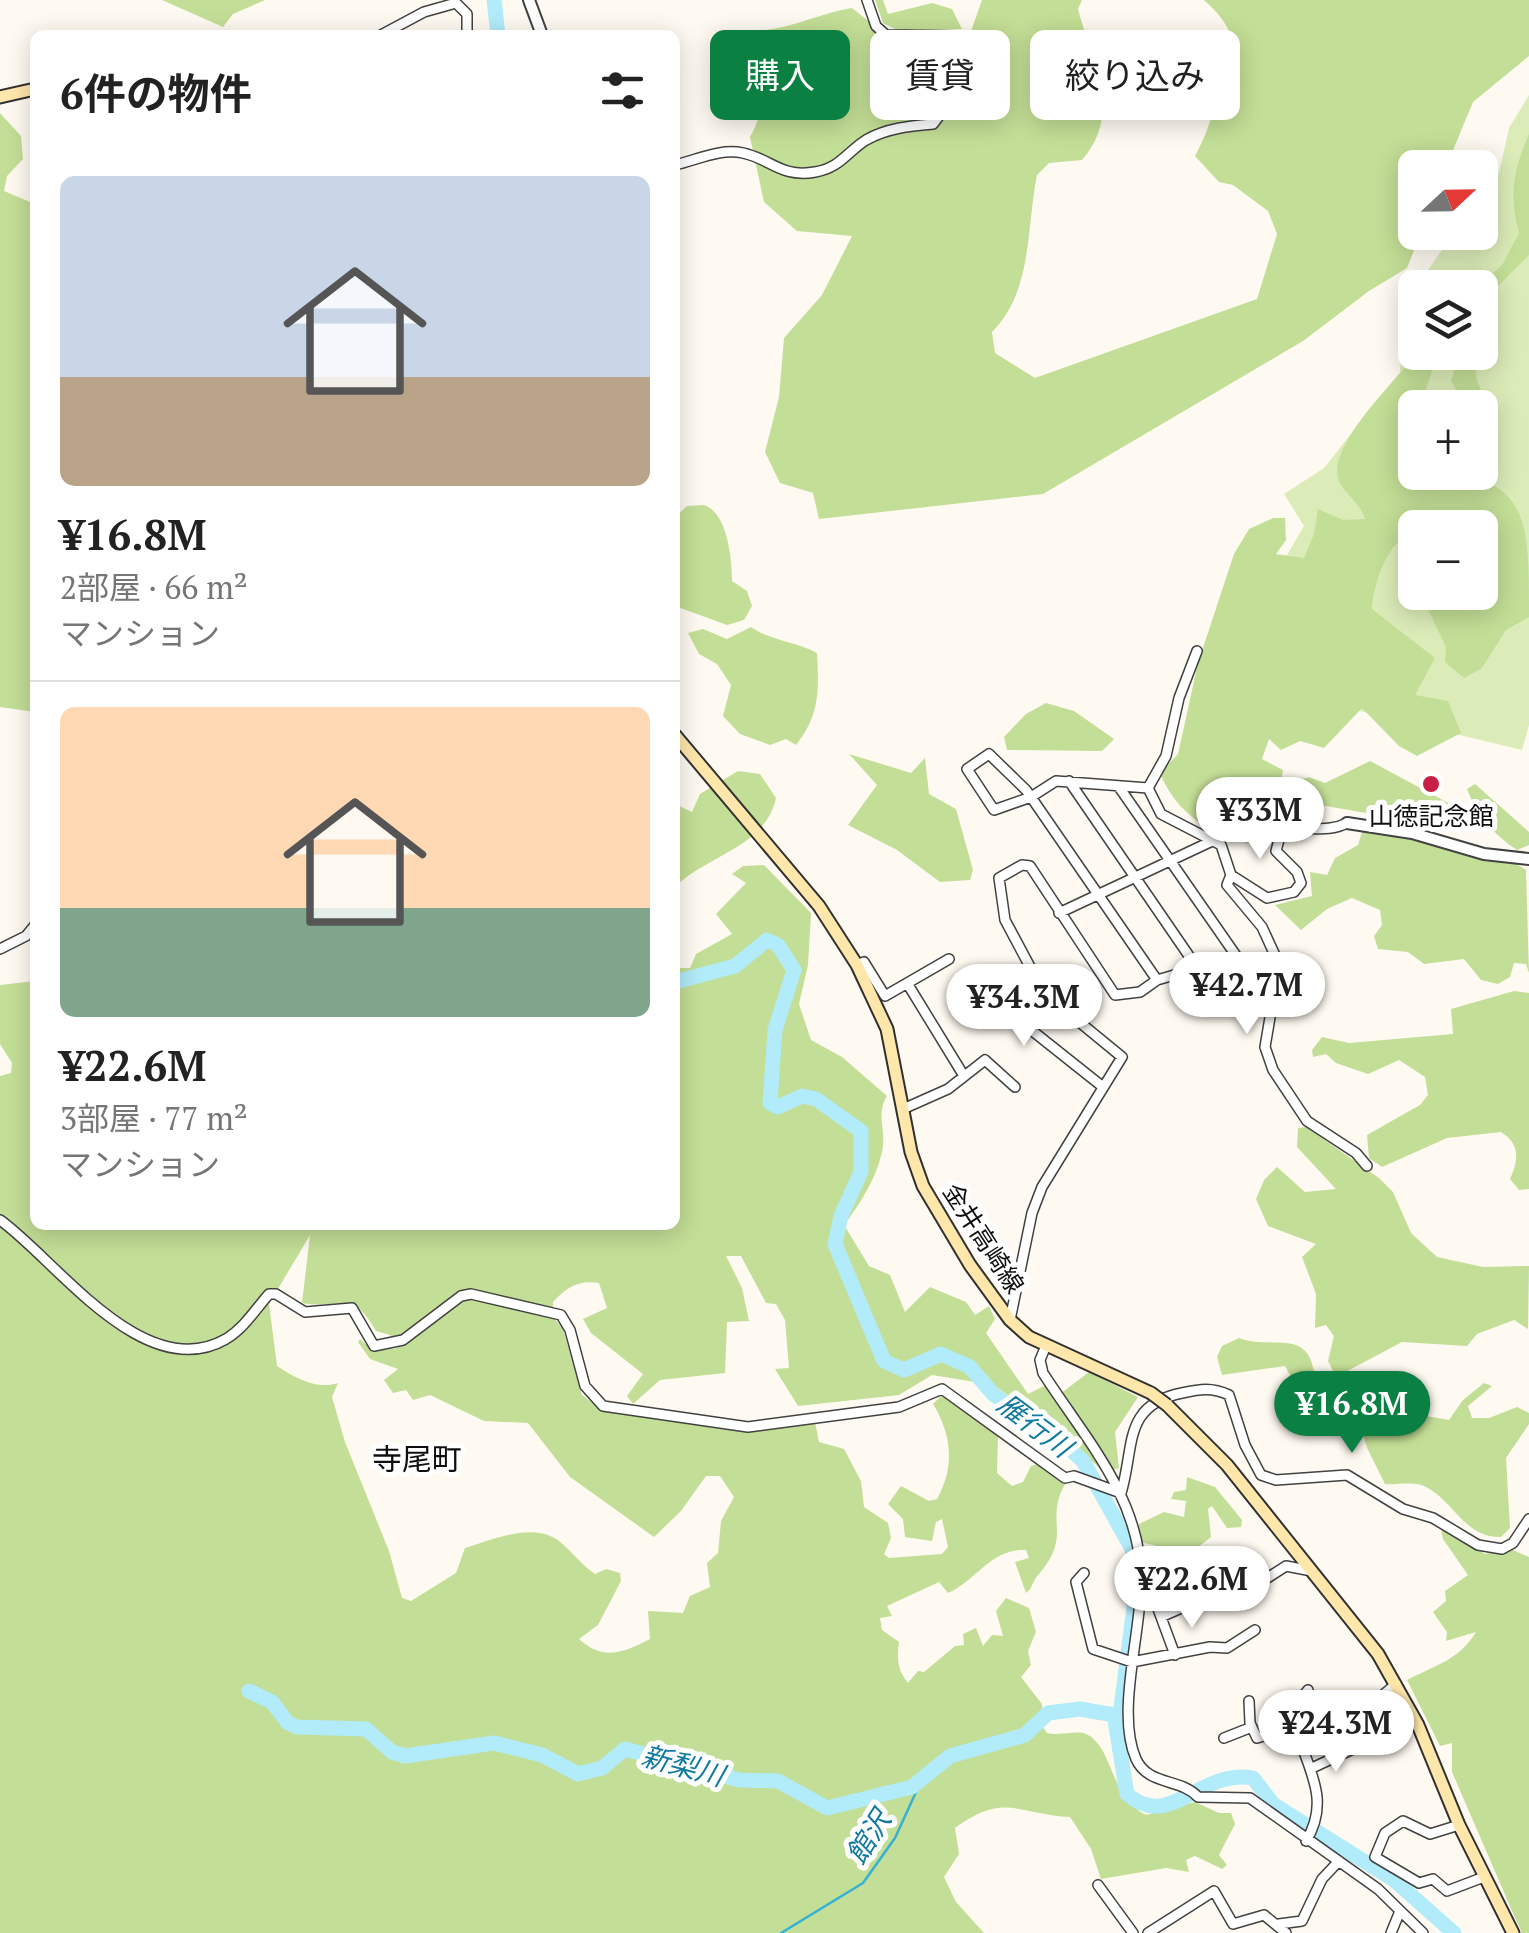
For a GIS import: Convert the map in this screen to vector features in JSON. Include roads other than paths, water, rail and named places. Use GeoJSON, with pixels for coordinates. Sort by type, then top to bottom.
{"type":"FeatureCollection","features":[{"type":"Feature","properties":{"kind":"main road"},"geometry":{"type":"LineString","coordinates":[[0,97],[30,90]]}},
{"type":"Feature","properties":{"kind":"main road","name":"金井高崎線"},"geometry":{"type":"LineString","coordinates":[[680,741],[819,906],[857,965],[888,1029],[911,1152],[934,1211],[1010,1320],[1045,1348],[1151,1393],[1167,1405],[1228,1464],[1312,1571]]}},
{"type":"Feature","properties":{"kind":"main road"},"geometry":{"type":"LineString","coordinates":[[1312,1571],[1378,1654],[1396,1684],[1513,1933]]}},
{"type":"Feature","properties":{"kind":"street"},"geometry":{"type":"LineString","coordinates":[[530,0],[540,30]]}},
{"type":"Feature","properties":{"kind":"street"},"geometry":{"type":"LineString","coordinates":[[680,165],[728,151],[754,156],[766,166],[786,172],[818,172],[837,166],[864,141],[883,133],[934,124],[952,99],[978,77],[978,53],[954,36],[886,35],[876,26],[867,0]]}},
{"type":"Feature","properties":{"kind":"street"},"geometry":{"type":"LineString","coordinates":[[390,30],[424,12],[456,3],[467,14],[467,30]]}},
{"type":"Feature","properties":{"kind":"street"},"geometry":{"type":"LineString","coordinates":[[1148,788],[1166,756],[1179,698],[1197,651]]}},
{"type":"Feature","properties":{"kind":"street"},"geometry":{"type":"LineString","coordinates":[[1148,788],[1053,782],[1030,797],[992,809],[967,766],[989,754],[1030,797],[1157,980]]}},
{"type":"Feature","properties":{"kind":"street"},"geometry":{"type":"LineString","coordinates":[[1069,781],[1198,969]]}},
{"type":"Feature","properties":{"kind":"street"},"geometry":{"type":"LineString","coordinates":[[1010,1320],[1032,1213],[1042,1187],[1121,1060],[1120,1054],[1044,993],[1006,920],[999,878],[1028,864],[1116,995],[1140,992],[1157,980],[1238,954],[1120,786]]}},
{"type":"Feature","properties":{"kind":"street"},"geometry":{"type":"LineString","coordinates":[[1148,788],[1161,814],[1210,842],[1221,844],[1230,875],[1227,885],[1262,927],[1279,964],[1266,1047],[1273,1070],[1307,1122],[1356,1153],[1367,1166]]}},
{"type":"Feature","properties":{"kind":"street"},"geometry":{"type":"LineString","coordinates":[[1230,875],[1263,898],[1294,892],[1300,878],[1276,851],[1281,832],[1294,828],[1330,832],[1347,824],[1529,859]]}},
{"type":"Feature","properties":{"kind":"street"},"geometry":{"type":"LineString","coordinates":[[1059,913],[1210,842]]}},
{"type":"Feature","properties":{"kind":"street"},"geometry":{"type":"LineString","coordinates":[[0,949],[30,931]]}},
{"type":"Feature","properties":{"kind":"street"},"geometry":{"type":"LineString","coordinates":[[857,965],[864,962],[885,996],[949,959]]}},
{"type":"Feature","properties":{"kind":"street"},"geometry":{"type":"LineString","coordinates":[[907,983],[964,1076]]}},
{"type":"Feature","properties":{"kind":"street"},"geometry":{"type":"LineString","coordinates":[[1044,993],[1023,1021],[1104,1087]]}},
{"type":"Feature","properties":{"kind":"street"},"geometry":{"type":"LineString","coordinates":[[903,1108],[964,1076],[985,1060],[1016,1087]]}},
{"type":"Feature","properties":{"kind":"street"},"geometry":{"type":"LineString","coordinates":[[0,1220],[22,1236],[98,1312],[159,1342],[199,1348],[213,1345],[241,1328],[269,1294],[276,1294],[305,1312],[352,1308],[374,1346],[392,1346],[461,1296],[470,1294],[561,1316],[570,1330],[585,1386],[604,1406],[748,1427],[898,1407],[942,1389],[1065,1478],[1074,1476],[1120,1493]]}},
{"type":"Feature","properties":{"kind":"street"},"geometry":{"type":"LineString","coordinates":[[1045,1348],[1040,1360],[1043,1373],[1120,1493],[1133,1520],[1146,1588],[1176,1655]]}},
{"type":"Feature","properties":{"kind":"street"},"geometry":{"type":"LineString","coordinates":[[1120,1493],[1136,1422],[1151,1404],[1211,1388],[1229,1396],[1245,1445],[1261,1475],[1276,1480],[1347,1475],[1403,1509],[1433,1518],[1478,1545],[1502,1549],[1513,1543],[1528,1523]]}},
{"type":"Feature","properties":{"kind":"street"},"geometry":{"type":"LineString","coordinates":[[1161,1617],[1220,1591],[1233,1600],[1286,1566],[1312,1571]]}},
{"type":"Feature","properties":{"kind":"street"},"geometry":{"type":"LineString","coordinates":[[1084,1573],[1076,1582],[1093,1649],[1124,1658],[1176,1655],[1227,1648],[1255,1630]]}},
{"type":"Feature","properties":{"kind":"street"},"geometry":{"type":"LineString","coordinates":[[1146,1588],[1172,1581]]}},
{"type":"Feature","properties":{"kind":"street"},"geometry":{"type":"LineString","coordinates":[[1146,1588],[1124,1658],[1133,1748],[1143,1770],[1189,1787],[1198,1797],[1250,1798],[1339,1861],[1423,1933]]}},
{"type":"Feature","properties":{"kind":"street"},"geometry":{"type":"LineString","coordinates":[[1304,1746],[1345,1727],[1396,1684]]}},
{"type":"Feature","properties":{"kind":"street"},"geometry":{"type":"LineString","coordinates":[[1306,1841],[1318,1814],[1318,1783],[1296,1726],[1294,1709],[1308,1690]]}},
{"type":"Feature","properties":{"kind":"street"},"geometry":{"type":"LineString","coordinates":[[1249,1701],[1257,1738],[1296,1726]]}},
{"type":"Feature","properties":{"kind":"street"},"geometry":{"type":"LineString","coordinates":[[1224,1738],[1252,1727]]}},
{"type":"Feature","properties":{"kind":"street"},"geometry":{"type":"LineString","coordinates":[[1312,1768],[1355,1748]]}},
{"type":"Feature","properties":{"kind":"street"},"geometry":{"type":"LineString","coordinates":[[1459,1825],[1430,1834],[1403,1821],[1384,1833],[1374,1857],[1419,1884],[1432,1879],[1446,1891],[1484,1877]]}},
{"type":"Feature","properties":{"kind":"street"},"geometry":{"type":"LineString","coordinates":[[1148,1933],[1214,1891],[1233,1924],[1264,1915],[1283,1929],[1302,1921],[1322,1879],[1339,1861]]}},
{"type":"Feature","properties":{"kind":"street"},"geometry":{"type":"LineString","coordinates":[[1098,1885],[1133,1933]]}},
{"type":"Feature","properties":{"kind":"street"},"geometry":{"type":"LineString","coordinates":[[1391,1933],[1400,1912]]}},
{"type":"Feature","properties":{"kind":"waterway","name":"雁行川"},"geometry":{"type":"LineString","coordinates":[[494,0],[497,30]]}},
{"type":"Feature","properties":{"kind":"waterway","name":"雁行川"},"geometry":{"type":"LineString","coordinates":[[680,981],[735,966],[767,940],[778,945],[794,970],[775,1030],[770,1103],[778,1107],[802,1096],[816,1099],[861,1131],[861,1172],[841,1216],[835,1244],[884,1361],[904,1370],[941,1354],[970,1367],[994,1395],[1048,1429],[1083,1461],[1131,1547],[1139,1568],[1120,1716],[1114,1715],[1127,1794],[1143,1804],[1157,1806],[1234,1777],[1253,1778],[1273,1804],[1394,1880],[1454,1933]]}},
{"type":"Feature","properties":{"kind":"waterway","name":"新梨川"},"geometry":{"type":"LineString","coordinates":[[249,1691],[272,1702],[288,1723],[297,1727],[366,1729],[392,1752],[405,1756],[494,1743],[542,1755],[578,1774],[602,1768],[625,1749],[739,1780],[778,1781],[827,1808],[912,1787],[950,1756],[1025,1735],[1048,1713],[1080,1709],[1120,1716]]}},
{"type":"Feature","properties":{"kind":"waterway","name":"館沢"},"geometry":{"type":"LineString","coordinates":[[781,1933],[863,1883],[895,1838],[922,1779]]}},
{"type":"Feature","properties":{"kind":"place","name":"山徳記念館"},"geometry":{"type":"Point","coordinates":[1431,784]}},
{"type":"Feature","properties":{"kind":"district","name":"寺尾町"},"geometry":{"type":"Point","coordinates":[417,1459]}}]}
